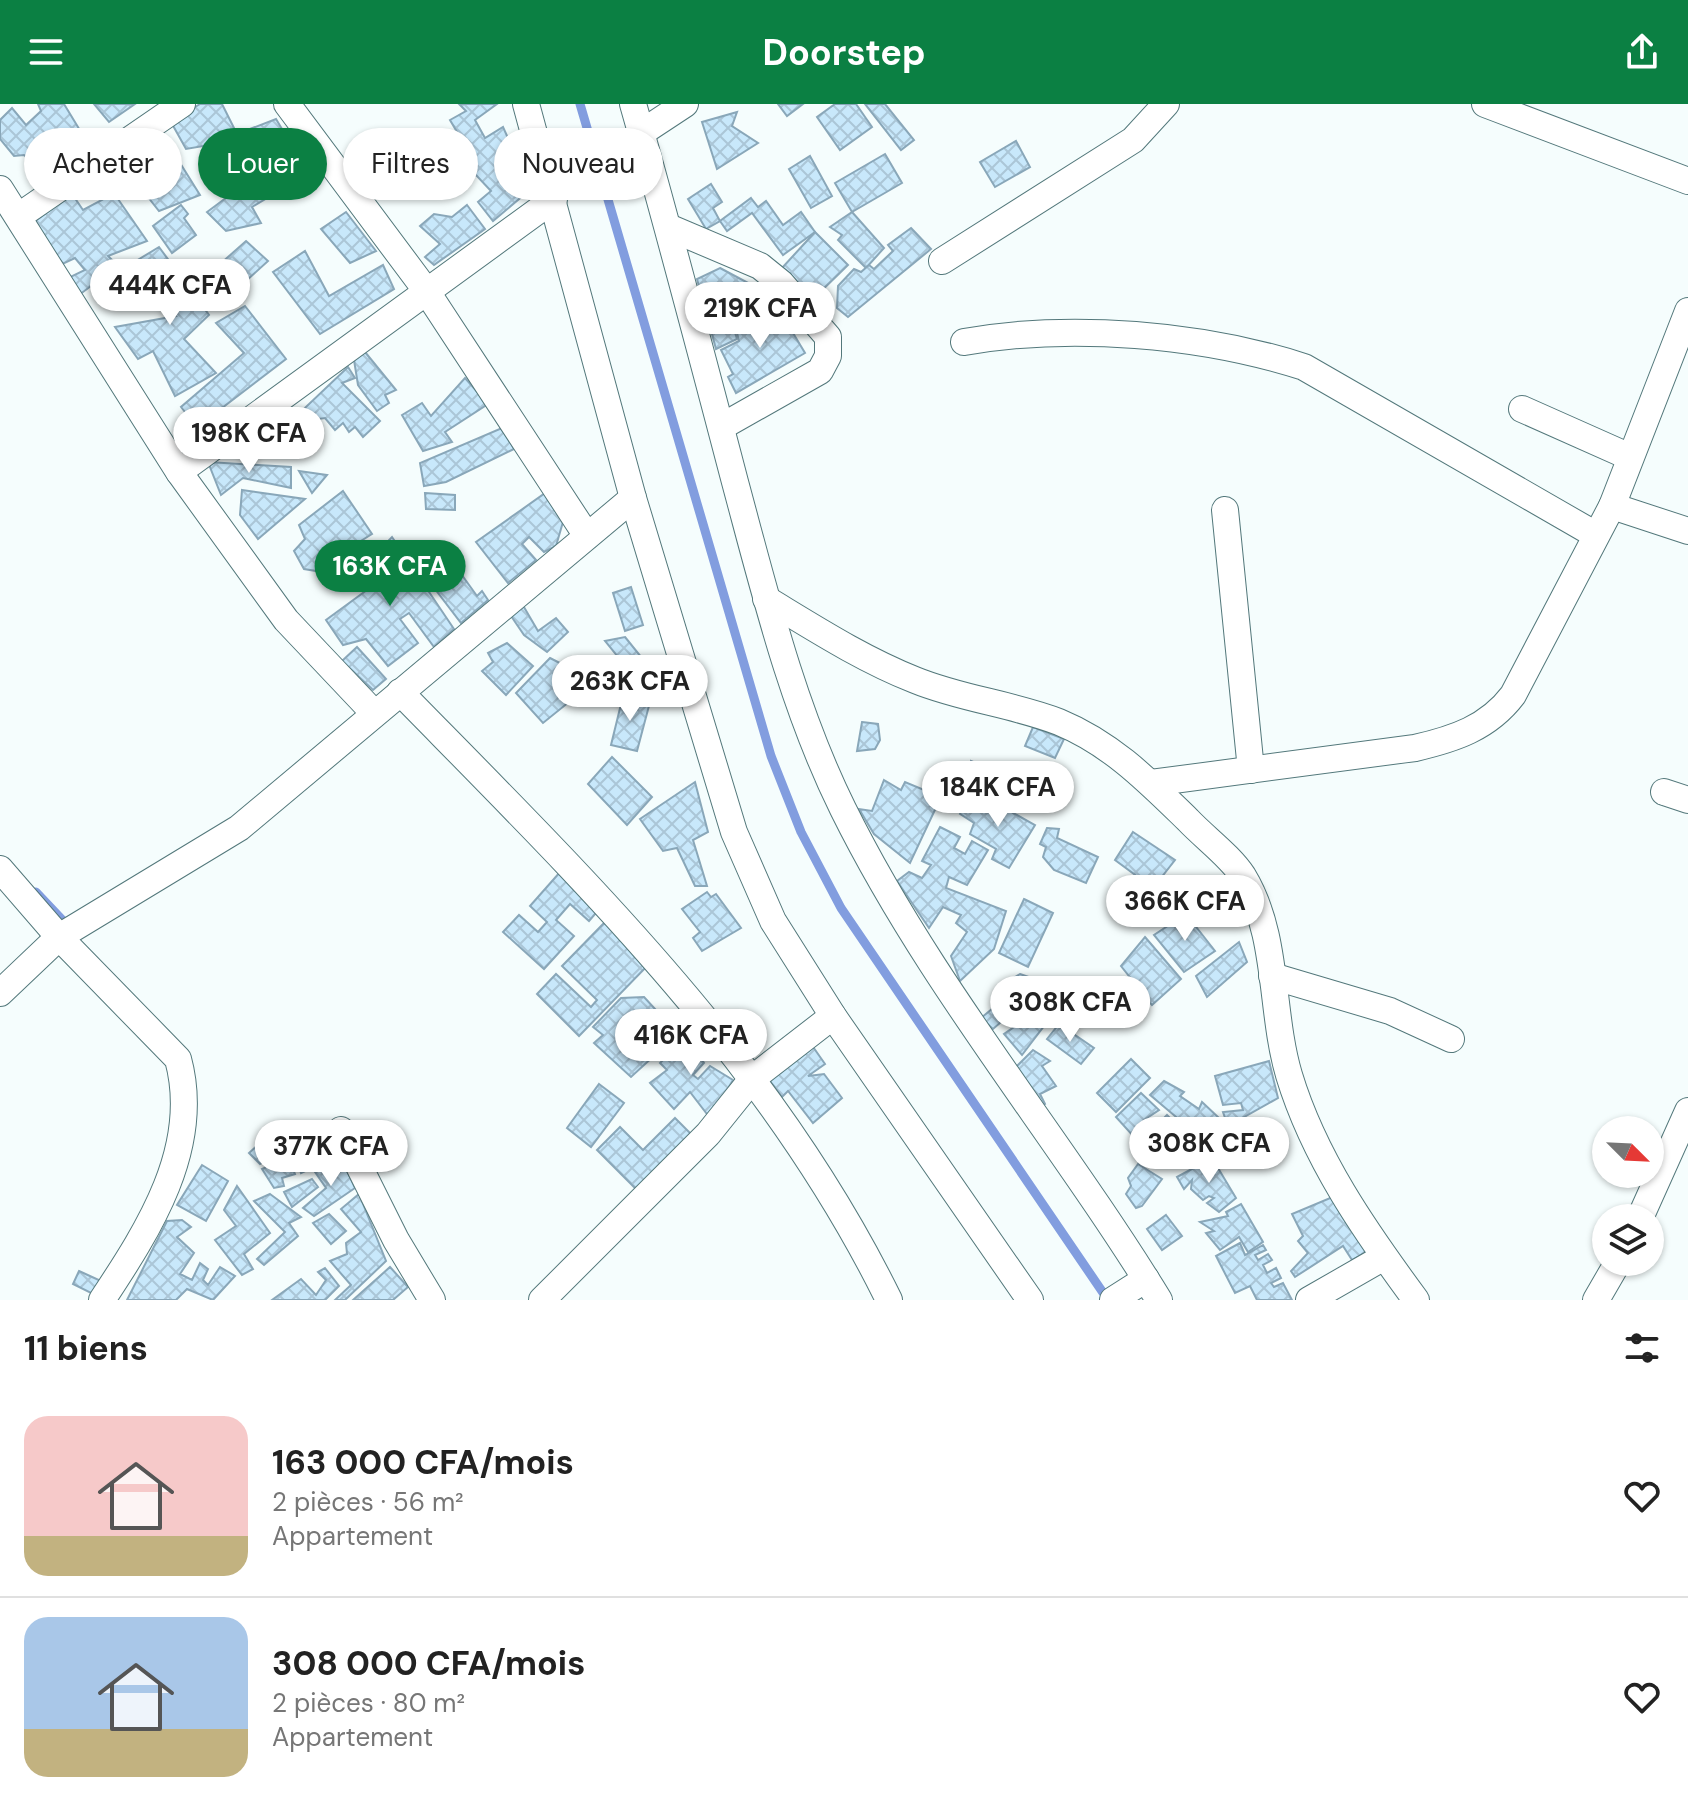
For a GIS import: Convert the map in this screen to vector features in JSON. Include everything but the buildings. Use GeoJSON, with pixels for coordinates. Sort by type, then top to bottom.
{"type":"FeatureCollection","features":[{"type":"Feature","properties":{"kind":"street"},"geometry":{"type":"LineString","coordinates":[[19,216],[182,104]]}},
{"type":"Feature","properties":{"kind":"street"},"geometry":{"type":"LineString","coordinates":[[287,104],[425,289],[587,536]]}},
{"type":"Feature","properties":{"kind":"street"},"geometry":{"type":"LineString","coordinates":[[526,104],[533,128]]}},
{"type":"Feature","properties":{"kind":"street"},"geometry":{"type":"LineString","coordinates":[[633,104],[640,128]]}},
{"type":"Feature","properties":{"kind":"street"},"geometry":{"type":"LineString","coordinates":[[649,128],[685,104]]}},
{"type":"Feature","properties":{"kind":"street"},"geometry":{"type":"LineString","coordinates":[[942,261],[1133,140],[1166,104]]}},
{"type":"Feature","properties":{"kind":"street"},"geometry":{"type":"LineString","coordinates":[[1485,104],[1688,181]]}},
{"type":"Feature","properties":{"kind":"street"},"geometry":{"type":"LineString","coordinates":[[0,189],[179,472],[286,620],[374,713]]}},
{"type":"Feature","properties":{"kind":"street"},"geometry":{"type":"LineString","coordinates":[[179,472],[425,289],[553,200]]}},
{"type":"Feature","properties":{"kind":"street"},"geometry":{"type":"LineString","coordinates":[[554,200],[633,498],[734,832],[773,921],[833,1016],[1030,1300]]}},
{"type":"Feature","properties":{"kind":"street"},"geometry":{"type":"LineString","coordinates":[[660,200],[766,599],[809,732],[842,807],[887,894],[996,1065],[1153,1290],[1116,1298]]}},
{"type":"Feature","properties":{"kind":"street"},"geometry":{"type":"LineString","coordinates":[[668,227],[760,266],[781,283],[828,337],[828,356],[820,371],[721,427]]}},
{"type":"Feature","properties":{"kind":"street"},"geometry":{"type":"LineString","coordinates":[[1151,783],[1415,748],[1449,740],[1500,712],[1513,695],[1612,506],[1688,311]]}},
{"type":"Feature","properties":{"kind":"street"},"geometry":{"type":"LineString","coordinates":[[964,342],[1007,334],[1068,331],[1237,347],[1281,359],[1304,367],[1596,535]]}},
{"type":"Feature","properties":{"kind":"street"},"geometry":{"type":"LineString","coordinates":[[1522,409],[1630,457]]}},
{"type":"Feature","properties":{"kind":"street"},"geometry":{"type":"LineString","coordinates":[[0,993],[59,937],[239,828],[633,498]]}},
{"type":"Feature","properties":{"kind":"street"},"geometry":{"type":"LineString","coordinates":[[1612,506],[1688,531]]}},
{"type":"Feature","properties":{"kind":"street"},"geometry":{"type":"LineString","coordinates":[[1225,510],[1251,770]]}},
{"type":"Feature","properties":{"kind":"street"},"geometry":{"type":"LineString","coordinates":[[766,599],[834,640],[915,680],[1058,722],[1130,762],[1241,873],[1256,901],[1288,1073],[1312,1142],[1384,1257],[1416,1300]]}},
{"type":"Feature","properties":{"kind":"street"},"geometry":{"type":"LineString","coordinates":[[400,692],[616,912],[753,1078],[830,1190],[889,1300]]}},
{"type":"Feature","properties":{"kind":"street"},"geometry":{"type":"LineString","coordinates":[[0,869],[59,937],[178,1059],[185,1084],[182,1136],[175,1166],[131,1256],[102,1300]]}},
{"type":"Feature","properties":{"kind":"street"},"geometry":{"type":"LineString","coordinates":[[1272,976],[1382,1008],[1451,1039]]}},
{"type":"Feature","properties":{"kind":"street"},"geometry":{"type":"LineString","coordinates":[[542,1300],[708,1134],[753,1078],[833,1016]]}},
{"type":"Feature","properties":{"kind":"street"},"geometry":{"type":"LineString","coordinates":[[1646,1204],[1688,1111]]}},
{"type":"Feature","properties":{"kind":"street"},"geometry":{"type":"LineString","coordinates":[[341,1130],[396,1240],[432,1300]]}},
{"type":"Feature","properties":{"kind":"street"},"geometry":{"type":"LineString","coordinates":[[1309,1300],[1384,1257]]}},
{"type":"Feature","properties":{"kind":"street"},"geometry":{"type":"LineString","coordinates":[[1596,1300],[1610,1276]]}},
{"type":"Feature","properties":{"kind":"waterway"},"geometry":{"type":"LineString","coordinates":[[580,104],[771,756],[801,832],[841,908],[1108,1300]]}},
{"type":"Feature","properties":{"kind":"waterway"},"geometry":{"type":"LineString","coordinates":[[36,892],[70,928]]}}]}
